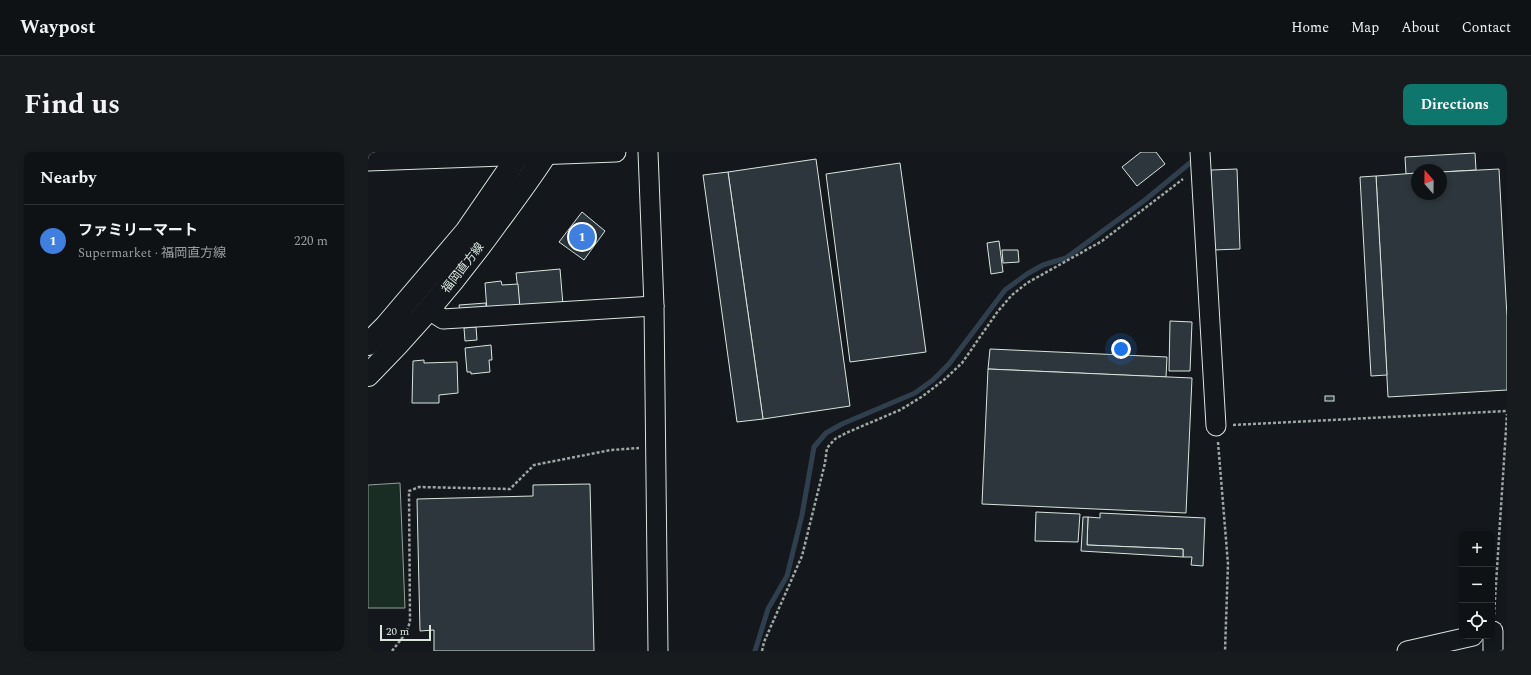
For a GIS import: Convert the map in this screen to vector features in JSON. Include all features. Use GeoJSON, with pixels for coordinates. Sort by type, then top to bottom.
{"type":"FeatureCollection","features":[{"type":"Feature","properties":{"kind":"main road","name":"福岡直方線"},"geometry":{"type":"LineString","coordinates":[[368,375],[429,310],[460,272],[509,207],[546,153]]}},
{"type":"Feature","properties":{"kind":"main road","name":"福岡直方線"},"geometry":{"type":"LineString","coordinates":[[368,344],[377,327],[466,232],[519,154]]}},
{"type":"Feature","properties":{"kind":"street"},"geometry":{"type":"LineString","coordinates":[[368,161],[546,153],[616,152]]}},
{"type":"Feature","properties":{"kind":"street"},"geometry":{"type":"LineString","coordinates":[[648,152],[654,306],[658,651]]}},
{"type":"Feature","properties":{"kind":"street"},"geometry":{"type":"LineString","coordinates":[[1201,159],[1216,426]]}},
{"type":"Feature","properties":{"kind":"street"},"geometry":{"type":"LineString","coordinates":[[429,310],[443,319],[654,306]]}},
{"type":"Feature","properties":{"kind":"street"},"geometry":{"type":"LineString","coordinates":[[1493,651],[1497,630]]}},
{"type":"Feature","properties":{"kind":"street"},"geometry":{"type":"LineString","coordinates":[[1407,651],[1460,639]]}},
{"type":"Feature","properties":{"kind":"path"},"geometry":{"type":"LineString","coordinates":[[762,651],[764,642],[802,556],[825,463],[827,448],[835,439],[900,410],[923,396],[945,379],[962,363],[994,316],[1012,295],[1027,284],[1102,241],[1201,159]]}},
{"type":"Feature","properties":{"kind":"path"},"geometry":{"type":"LineString","coordinates":[[1225,651],[1228,564],[1216,426],[1507,413],[1497,630]]}},
{"type":"Feature","properties":{"kind":"path"},"geometry":{"type":"LineString","coordinates":[[392,651],[406,633],[410,622],[409,491],[420,487],[510,489],[534,465],[611,450],[655,447]]}},
{"type":"Feature","properties":{"kind":"green space"},"geometry":{"type":"Polygon","coordinates":[[[400,483],[405,608],[368,608],[368,485],[400,483]]]}},
{"type":"Feature","properties":{"kind":"building"},"geometry":{"type":"Polygon","coordinates":[[[1141,152],[1156,152],[1165,164],[1137,186],[1122,167],[1141,152]]]}},
{"type":"Feature","properties":{"kind":"building"},"geometry":{"type":"Polygon","coordinates":[[[1475,153],[1476,170],[1447,172],[1447,164],[1411,164],[1411,174],[1406,174],[1405,157],[1475,153]]]}},
{"type":"Feature","properties":{"kind":"building"},"geometry":{"type":"Polygon","coordinates":[[[816,159],[850,406],[763,419],[728,172],[816,159]]]}},
{"type":"Feature","properties":{"kind":"building"},"geometry":{"type":"Polygon","coordinates":[[[900,163],[926,352],[850,362],[826,174],[900,163]]]}},
{"type":"Feature","properties":{"kind":"building"},"geometry":{"type":"Polygon","coordinates":[[[1237,169],[1240,249],[1213,250],[1211,170],[1237,169]]]}},
{"type":"Feature","properties":{"kind":"building"},"geometry":{"type":"Polygon","coordinates":[[[1499,169],[1507,317],[1507,390],[1388,397],[1376,176],[1411,173],[1411,200],[1447,200],[1447,172],[1499,169]]]}},
{"type":"Feature","properties":{"kind":"building"},"geometry":{"type":"Polygon","coordinates":[[[728,172],[763,419],[737,422],[703,175],[728,172]]]}},
{"type":"Feature","properties":{"kind":"building"},"geometry":{"type":"Polygon","coordinates":[[[1376,176],[1387,375],[1371,376],[1360,177],[1376,176]]]}},
{"type":"Feature","properties":{"kind":"building"},"geometry":{"type":"Polygon","coordinates":[[[582,212],[605,231],[584,260],[559,242],[582,212]]]}},
{"type":"Feature","properties":{"kind":"building"},"geometry":{"type":"Polygon","coordinates":[[[999,241],[1003,272],[991,274],[987,243],[999,241]]]}},
{"type":"Feature","properties":{"kind":"building"},"geometry":{"type":"Polygon","coordinates":[[[1002,250],[1018,250],[1019,262],[1003,263],[1002,250]]]}},
{"type":"Feature","properties":{"kind":"building"},"geometry":{"type":"Polygon","coordinates":[[[560,269],[563,305],[520,308],[516,273],[560,269]]]}},
{"type":"Feature","properties":{"kind":"building"},"geometry":{"type":"Polygon","coordinates":[[[501,281],[502,285],[518,284],[520,308],[487,311],[485,283],[501,281]]]}},
{"type":"Feature","properties":{"kind":"building"},"geometry":{"type":"Polygon","coordinates":[[[486,303],[486,310],[460,312],[459,305],[486,303]]]}},
{"type":"Feature","properties":{"kind":"building"},"geometry":{"type":"Polygon","coordinates":[[[1170,321],[1192,322],[1190,371],[1169,371],[1170,321]]]}},
{"type":"Feature","properties":{"kind":"building"},"geometry":{"type":"Polygon","coordinates":[[[476,327],[477,340],[465,341],[464,328],[476,327]]]}},
{"type":"Feature","properties":{"kind":"building"},"geometry":{"type":"Polygon","coordinates":[[[491,345],[492,360],[489,360],[490,372],[471,374],[471,372],[467,372],[465,348],[491,345]]]}},
{"type":"Feature","properties":{"kind":"building"},"geometry":{"type":"Polygon","coordinates":[[[990,349],[1167,357],[1166,377],[988,369],[990,349]]]}},
{"type":"Feature","properties":{"kind":"building"},"geometry":{"type":"Polygon","coordinates":[[[424,360],[424,363],[457,362],[458,393],[439,395],[439,403],[412,403],[413,361],[424,360]]]}},
{"type":"Feature","properties":{"kind":"building"},"geometry":{"type":"Polygon","coordinates":[[[988,369],[1192,378],[1186,513],[982,504],[988,369]]]}},
{"type":"Feature","properties":{"kind":"building"},"geometry":{"type":"Polygon","coordinates":[[[1325,396],[1334,396],[1334,401],[1325,401],[1325,396]]]}},
{"type":"Feature","properties":{"kind":"building"},"geometry":{"type":"Polygon","coordinates":[[[590,484],[594,651],[434,651],[434,630],[420,631],[417,499],[533,496],[533,485],[590,484]]]}},
{"type":"Feature","properties":{"kind":"building"},"geometry":{"type":"Polygon","coordinates":[[[1036,512],[1080,514],[1078,542],[1035,541],[1036,512]]]}},
{"type":"Feature","properties":{"kind":"building"},"geometry":{"type":"Polygon","coordinates":[[[1100,513],[1205,518],[1203,566],[1191,565],[1192,557],[1183,557],[1183,549],[1087,545],[1088,517],[1100,518],[1100,513]]]}},
{"type":"Feature","properties":{"kind":"building"},"geometry":{"type":"Polygon","coordinates":[[[1083,517],[1088,517],[1087,545],[1183,549],[1183,557],[1081,551],[1083,517]]]}},
{"type":"Feature","properties":{"kind":"waterway"},"geometry":{"type":"LineString","coordinates":[[755,651],[768,609],[787,576],[802,515],[814,447],[826,433],[842,424],[915,393],[933,380],[949,364],[1005,290],[1027,274],[1043,265],[1066,258],[1145,200],[1196,158]]}},
{"type":"Feature","properties":{"kind":"place","name":"ファミリーマート"},"geometry":{"type":"Point","coordinates":[582,237]}}]}
